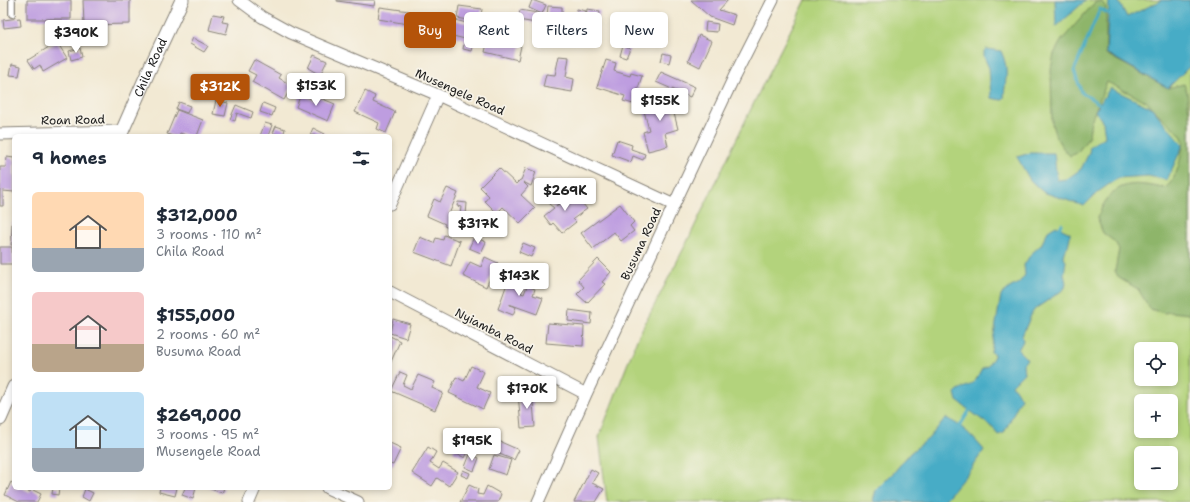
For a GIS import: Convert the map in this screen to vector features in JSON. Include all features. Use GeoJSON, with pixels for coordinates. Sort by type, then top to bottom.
{"type":"FeatureCollection","features":[{"type":"Feature","properties":{"kind":"street","name":"Chila Road"},"geometry":{"type":"LineString","coordinates":[[121,134],[182,0]]}},
{"type":"Feature","properties":{"kind":"street","name":"Musengele Road"},"geometry":{"type":"LineString","coordinates":[[238,0],[291,33],[438,95],[674,205]]}},
{"type":"Feature","properties":{"kind":"street","name":"Busuma Road"},"geometry":{"type":"LineString","coordinates":[[538,502],[586,394],[674,205],[734,77],[773,0]]}},
{"type":"Feature","properties":{"kind":"street"},"geometry":{"type":"LineString","coordinates":[[392,199],[438,95]]}},
{"type":"Feature","properties":{"kind":"street","name":"Roan Road"},"geometry":{"type":"LineString","coordinates":[[0,134],[121,134]]}},
{"type":"Feature","properties":{"kind":"street","name":"Nyiamba Road"},"geometry":{"type":"LineString","coordinates":[[392,293],[586,394]]}},
{"type":"Feature","properties":{"kind":"street"},"geometry":{"type":"LineString","coordinates":[[0,419],[12,392]]}},
{"type":"Feature","properties":{"kind":"street"},"geometry":{"type":"LineString","coordinates":[[248,502],[254,490]]}},
{"type":"Feature","properties":{"kind":"street"},"geometry":{"type":"LineString","coordinates":[[331,490],[358,502]]}},
{"type":"Feature","properties":{"kind":"lane"},"geometry":{"type":"LineString","coordinates":[[12,0],[12,14]]}},
{"type":"Feature","properties":{"kind":"green space"},"geometry":{"type":"Polygon","coordinates":[[[806,0],[1190,0],[1190,502],[607,502],[599,437],[638,337],[687,242],[762,86],[806,0]]]}},
{"type":"Feature","properties":{"kind":"green space"},"geometry":{"type":"Polygon","coordinates":[[[1095,2],[1102,2],[1106,7],[1106,54],[1168,88],[1184,84],[1187,92],[1190,118],[1190,314],[1171,312],[1164,313],[1150,309],[1138,289],[1119,278],[1115,271],[1119,249],[1115,242],[1103,233],[1097,218],[1107,199],[1113,192],[1120,188],[1134,184],[1165,188],[1170,184],[1178,167],[1184,141],[1180,134],[1147,102],[1107,82],[1091,121],[1089,135],[1077,153],[1070,156],[1058,141],[1054,132],[1052,123],[1051,69],[1054,54],[1061,41],[1095,2]]]}},
{"type":"Feature","properties":{"kind":"water"},"geometry":{"type":"Polygon","coordinates":[[[1055,0],[1086,0],[1056,27],[1055,0]]]}},
{"type":"Feature","properties":{"kind":"water"},"geometry":{"type":"Polygon","coordinates":[[[1109,0],[1118,0],[1127,17],[1162,0],[1190,0],[1190,66],[1168,88],[1106,53],[1109,0]]]}},
{"type":"Feature","properties":{"kind":"water"},"geometry":{"type":"Polygon","coordinates":[[[986,49],[1001,51],[1004,58],[1006,74],[1004,98],[1001,100],[991,98],[989,68],[984,57],[984,51],[986,49]]]}},
{"type":"Feature","properties":{"kind":"water"},"geometry":{"type":"Polygon","coordinates":[[[1110,88],[1152,108],[1183,145],[1167,180],[1148,176],[1118,178],[1098,192],[1084,206],[1043,192],[1030,180],[1017,157],[1030,153],[1054,153],[1057,180],[1067,179],[1081,169],[1089,153],[1090,146],[1105,137],[1103,122],[1095,111],[1110,88]]]}},
{"type":"Feature","properties":{"kind":"water"},"geometry":{"type":"Polygon","coordinates":[[[1056,226],[1070,233],[1068,246],[1063,256],[1066,261],[1064,274],[1066,283],[1065,288],[1035,309],[1032,313],[1022,336],[1023,341],[1018,350],[1027,359],[1023,364],[1024,373],[1012,385],[1021,398],[1004,433],[998,435],[993,428],[957,401],[955,393],[973,383],[977,379],[982,369],[988,366],[994,356],[991,352],[1001,295],[1011,287],[1018,284],[1025,275],[1024,265],[1031,254],[1041,245],[1048,231],[1056,226]]]}},
{"type":"Feature","properties":{"kind":"water"},"geometry":{"type":"Polygon","coordinates":[[[946,418],[962,428],[984,450],[967,474],[943,502],[874,502],[873,500],[876,490],[910,453],[928,439],[946,418]]]}},
{"type":"Feature","properties":{"kind":"building"},"geometry":{"type":"Polygon","coordinates":[[[27,0],[71,0],[71,19],[27,19],[27,0]]]}},
{"type":"Feature","properties":{"kind":"building"},"geometry":{"type":"Polygon","coordinates":[[[83,0],[130,0],[130,24],[84,25],[83,0]]]}},
{"type":"Feature","properties":{"kind":"building"},"geometry":{"type":"Polygon","coordinates":[[[337,0],[375,0],[374,6],[337,0]]]}},
{"type":"Feature","properties":{"kind":"building"},"geometry":{"type":"Polygon","coordinates":[[[532,0],[546,5],[543,12],[538,12],[529,8],[532,0]]]}},
{"type":"Feature","properties":{"kind":"building"},"geometry":{"type":"Polygon","coordinates":[[[691,0],[728,0],[719,10],[735,15],[732,25],[710,17],[691,0]]]}},
{"type":"Feature","properties":{"kind":"building"},"geometry":{"type":"Polygon","coordinates":[[[459,6],[482,9],[482,12],[464,12],[464,19],[457,18],[459,6]]]}},
{"type":"Feature","properties":{"kind":"building"},"geometry":{"type":"Polygon","coordinates":[[[548,6],[562,7],[562,12],[547,12],[548,6]]]}},
{"type":"Feature","properties":{"kind":"building"},"geometry":{"type":"Polygon","coordinates":[[[380,7],[409,11],[404,12],[404,23],[378,19],[380,7]]]}},
{"type":"Feature","properties":{"kind":"building"},"geometry":{"type":"Polygon","coordinates":[[[577,9],[586,11],[586,12],[577,12],[577,9]]]}},
{"type":"Feature","properties":{"kind":"building"},"geometry":{"type":"Polygon","coordinates":[[[587,9],[600,11],[600,12],[587,12],[587,9]]]}},
{"type":"Feature","properties":{"kind":"building"},"geometry":{"type":"Polygon","coordinates":[[[520,10],[532,12],[532,22],[524,21],[524,12],[520,12],[520,10]]]}},
{"type":"Feature","properties":{"kind":"building"},"geometry":{"type":"Polygon","coordinates":[[[213,14],[224,16],[222,22],[229,23],[226,34],[209,30],[213,14]]]}},
{"type":"Feature","properties":{"kind":"building"},"geometry":{"type":"Polygon","coordinates":[[[20,18],[21,26],[4,28],[3,20],[20,18]]]}},
{"type":"Feature","properties":{"kind":"building"},"geometry":{"type":"Polygon","coordinates":[[[456,20],[464,22],[464,39],[456,37],[456,20]]]}},
{"type":"Feature","properties":{"kind":"building"},"geometry":{"type":"Polygon","coordinates":[[[706,22],[718,24],[717,32],[705,31],[706,22]]]}},
{"type":"Feature","properties":{"kind":"building"},"geometry":{"type":"Polygon","coordinates":[[[699,35],[712,41],[700,67],[688,61],[699,35]]]}},
{"type":"Feature","properties":{"kind":"building"},"geometry":{"type":"Polygon","coordinates":[[[193,38],[208,46],[204,52],[190,44],[193,38]]]}},
{"type":"Feature","properties":{"kind":"building"},"geometry":{"type":"Polygon","coordinates":[[[57,42],[67,58],[43,72],[40,65],[34,69],[28,60],[57,42]]]}},
{"type":"Feature","properties":{"kind":"building"},"geometry":{"type":"Polygon","coordinates":[[[464,44],[464,48],[473,48],[472,51],[463,49],[464,44]]]}},
{"type":"Feature","properties":{"kind":"building"},"geometry":{"type":"Polygon","coordinates":[[[80,48],[82,57],[71,60],[69,51],[80,48]]]}},
{"type":"Feature","properties":{"kind":"building"},"geometry":{"type":"Polygon","coordinates":[[[486,48],[521,48],[518,60],[485,52],[486,48]]]}},
{"type":"Feature","properties":{"kind":"building"},"geometry":{"type":"Polygon","coordinates":[[[622,48],[630,48],[626,58],[620,56],[622,48]]]}},
{"type":"Feature","properties":{"kind":"building"},"geometry":{"type":"Polygon","coordinates":[[[663,53],[671,55],[669,63],[661,61],[663,53]]]}},
{"type":"Feature","properties":{"kind":"building"},"geometry":{"type":"Polygon","coordinates":[[[314,55],[327,61],[320,75],[308,68],[314,55]]]}},
{"type":"Feature","properties":{"kind":"building"},"geometry":{"type":"Polygon","coordinates":[[[559,56],[569,57],[566,77],[574,79],[572,92],[543,87],[546,74],[555,75],[559,56]]]}},
{"type":"Feature","properties":{"kind":"building"},"geometry":{"type":"Polygon","coordinates":[[[254,60],[281,75],[279,78],[292,86],[284,100],[252,82],[256,75],[248,71],[254,60]]]}},
{"type":"Feature","properties":{"kind":"building"},"geometry":{"type":"Polygon","coordinates":[[[606,60],[616,63],[614,71],[630,76],[631,73],[642,76],[633,104],[623,101],[625,96],[597,87],[606,60]]]}},
{"type":"Feature","properties":{"kind":"building"},"geometry":{"type":"Polygon","coordinates":[[[12,64],[21,66],[19,76],[10,75],[12,64]]]}},
{"type":"Feature","properties":{"kind":"building"},"geometry":{"type":"Polygon","coordinates":[[[661,72],[695,87],[690,97],[656,82],[661,72]]]}},
{"type":"Feature","properties":{"kind":"building"},"geometry":{"type":"Polygon","coordinates":[[[668,90],[678,129],[665,133],[668,146],[648,151],[643,132],[649,130],[643,107],[658,104],[655,94],[668,90]]]}},
{"type":"Feature","properties":{"kind":"building"},"geometry":{"type":"Polygon","coordinates":[[[365,91],[375,96],[373,102],[395,112],[386,133],[377,129],[379,123],[355,112],[365,91]]]}},
{"type":"Feature","properties":{"kind":"building"},"geometry":{"type":"Polygon","coordinates":[[[301,94],[316,101],[318,97],[335,104],[328,121],[296,107],[301,94]]]}},
{"type":"Feature","properties":{"kind":"building"},"geometry":{"type":"Polygon","coordinates":[[[216,100],[228,103],[225,116],[213,114],[216,100]]]}},
{"type":"Feature","properties":{"kind":"building"},"geometry":{"type":"Polygon","coordinates":[[[179,102],[190,106],[187,113],[176,109],[179,102]]]}},
{"type":"Feature","properties":{"kind":"building"},"geometry":{"type":"Polygon","coordinates":[[[263,103],[275,108],[272,116],[260,112],[263,103]]]}},
{"type":"Feature","properties":{"kind":"building"},"geometry":{"type":"Polygon","coordinates":[[[236,105],[253,112],[251,118],[237,113],[235,121],[230,119],[236,105]]]}},
{"type":"Feature","properties":{"kind":"building"},"geometry":{"type":"Polygon","coordinates":[[[177,110],[203,120],[198,134],[167,134],[177,110]]]}},
{"type":"Feature","properties":{"kind":"building"},"geometry":{"type":"Polygon","coordinates":[[[265,123],[272,125],[269,134],[261,134],[265,123]]]}},
{"type":"Feature","properties":{"kind":"building"},"geometry":{"type":"Polygon","coordinates":[[[276,126],[285,129],[284,134],[273,133],[276,126]]]}},
{"type":"Feature","properties":{"kind":"building"},"geometry":{"type":"Polygon","coordinates":[[[313,128],[325,134],[310,134],[313,128]]]}},
{"type":"Feature","properties":{"kind":"building"},"geometry":{"type":"Polygon","coordinates":[[[617,140],[632,145],[631,149],[645,154],[643,160],[633,156],[631,162],[612,155],[617,140]]]}},
{"type":"Feature","properties":{"kind":"building"},"geometry":{"type":"Polygon","coordinates":[[[7,157],[12,158],[12,192],[3,191],[3,206],[0,206],[0,167],[6,167],[7,157]]]}},
{"type":"Feature","properties":{"kind":"building"},"geometry":{"type":"Polygon","coordinates":[[[499,168],[516,184],[521,180],[526,168],[536,172],[531,186],[523,182],[528,187],[521,195],[535,208],[520,223],[503,207],[497,213],[485,201],[489,196],[480,187],[499,168]]]}},
{"type":"Feature","properties":{"kind":"building"},"geometry":{"type":"Polygon","coordinates":[[[447,188],[458,193],[449,214],[465,221],[460,233],[427,216],[434,199],[440,202],[447,188]]]}},
{"type":"Feature","properties":{"kind":"building"},"geometry":{"type":"Polygon","coordinates":[[[574,193],[587,209],[573,219],[576,222],[562,233],[553,223],[551,225],[544,216],[554,208],[549,204],[554,196],[561,200],[556,206],[574,193]]]}},
{"type":"Feature","properties":{"kind":"building"},"geometry":{"type":"Polygon","coordinates":[[[458,202],[467,203],[466,215],[460,214],[461,207],[457,206],[458,202]]]}},
{"type":"Feature","properties":{"kind":"building"},"geometry":{"type":"Polygon","coordinates":[[[620,204],[634,222],[630,226],[634,231],[621,241],[614,232],[593,249],[581,233],[620,204]]]}},
{"type":"Feature","properties":{"kind":"building"},"geometry":{"type":"Polygon","coordinates":[[[12,223],[12,245],[11,245],[12,223]]]}},
{"type":"Feature","properties":{"kind":"building"},"geometry":{"type":"Polygon","coordinates":[[[444,235],[460,241],[451,266],[414,252],[420,237],[434,243],[436,238],[443,240],[444,235]]]}},
{"type":"Feature","properties":{"kind":"building"},"geometry":{"type":"Polygon","coordinates":[[[474,237],[486,242],[481,253],[469,248],[474,237]]]}},
{"type":"Feature","properties":{"kind":"building"},"geometry":{"type":"Polygon","coordinates":[[[523,243],[535,248],[531,257],[519,252],[523,243]]]}},
{"type":"Feature","properties":{"kind":"building"},"geometry":{"type":"Polygon","coordinates":[[[0,247],[12,247],[12,264],[0,264],[0,247]]]}},
{"type":"Feature","properties":{"kind":"building"},"geometry":{"type":"Polygon","coordinates":[[[485,257],[498,263],[495,269],[502,272],[500,275],[493,272],[486,287],[463,276],[470,262],[481,267],[485,257]]]}},
{"type":"Feature","properties":{"kind":"building"},"geometry":{"type":"Polygon","coordinates":[[[598,259],[611,272],[602,282],[605,284],[587,303],[577,294],[584,287],[578,280],[598,259]]]}},
{"type":"Feature","properties":{"kind":"building"},"geometry":{"type":"Polygon","coordinates":[[[510,275],[525,281],[521,293],[524,294],[527,286],[535,289],[533,295],[543,298],[537,314],[509,304],[516,307],[513,315],[498,309],[510,275]]]}},
{"type":"Feature","properties":{"kind":"building"},"geometry":{"type":"Polygon","coordinates":[[[569,310],[592,313],[591,324],[568,321],[569,310]]]}},
{"type":"Feature","properties":{"kind":"building"},"geometry":{"type":"Polygon","coordinates":[[[393,319],[410,324],[406,338],[392,334],[393,319]]]}},
{"type":"Feature","properties":{"kind":"building"},"geometry":{"type":"Polygon","coordinates":[[[548,323],[584,326],[583,346],[546,343],[548,323]]]}},
{"type":"Feature","properties":{"kind":"building"},"geometry":{"type":"Polygon","coordinates":[[[392,337],[400,341],[392,359],[392,337]]]}},
{"type":"Feature","properties":{"kind":"building"},"geometry":{"type":"Polygon","coordinates":[[[471,366],[484,372],[477,387],[490,393],[483,409],[449,393],[456,377],[464,381],[471,366]]]}},
{"type":"Feature","properties":{"kind":"building"},"geometry":{"type":"Polygon","coordinates":[[[400,372],[407,375],[403,385],[411,389],[418,375],[435,382],[432,388],[443,393],[435,410],[392,391],[400,372]]]}},
{"type":"Feature","properties":{"kind":"building"},"geometry":{"type":"Polygon","coordinates":[[[532,391],[535,427],[521,428],[518,393],[532,391]]]}},
{"type":"Feature","properties":{"kind":"building"},"geometry":{"type":"Polygon","coordinates":[[[494,439],[519,450],[514,460],[497,453],[498,449],[491,446],[494,439]]]}},
{"type":"Feature","properties":{"kind":"building"},"geometry":{"type":"Polygon","coordinates":[[[459,440],[471,446],[465,458],[453,452],[459,440]]]}},
{"type":"Feature","properties":{"kind":"building"},"geometry":{"type":"Polygon","coordinates":[[[392,444],[401,448],[392,465],[392,444]]]}},
{"type":"Feature","properties":{"kind":"building"},"geometry":{"type":"Polygon","coordinates":[[[428,447],[436,452],[430,463],[439,469],[443,463],[458,472],[449,486],[437,478],[432,486],[412,473],[428,447]]]}},
{"type":"Feature","properties":{"kind":"building"},"geometry":{"type":"Polygon","coordinates":[[[470,454],[479,458],[474,471],[465,467],[470,454]]]}},
{"type":"Feature","properties":{"kind":"building"},"geometry":{"type":"Polygon","coordinates":[[[494,455],[511,460],[506,475],[489,469],[494,455]]]}},
{"type":"Feature","properties":{"kind":"building"},"geometry":{"type":"Polygon","coordinates":[[[591,469],[598,473],[592,483],[604,489],[596,502],[574,502],[591,469]]]}},
{"type":"Feature","properties":{"kind":"building"},"geometry":{"type":"Polygon","coordinates":[[[463,470],[470,473],[468,478],[461,475],[463,470]]]}},
{"type":"Feature","properties":{"kind":"building"},"geometry":{"type":"Polygon","coordinates":[[[11,482],[12,490],[26,490],[30,492],[31,490],[33,490],[41,494],[37,502],[19,502],[5,495],[11,482]]]}},
{"type":"Feature","properties":{"kind":"building"},"geometry":{"type":"Polygon","coordinates":[[[469,485],[478,489],[477,494],[483,495],[487,486],[501,494],[498,502],[460,502],[469,485]]]}},
{"type":"Feature","properties":{"kind":"building"},"geometry":{"type":"Polygon","coordinates":[[[53,490],[59,490],[58,495],[52,494],[53,490]]]}},
{"type":"Feature","properties":{"kind":"building"},"geometry":{"type":"Polygon","coordinates":[[[85,490],[93,493],[89,501],[82,497],[85,490]]]}},
{"type":"Feature","properties":{"kind":"building"},"geometry":{"type":"Polygon","coordinates":[[[160,490],[176,490],[175,496],[159,492],[160,490]]]}},
{"type":"Feature","properties":{"kind":"building"},"geometry":{"type":"Polygon","coordinates":[[[184,490],[195,490],[193,499],[182,495],[184,490]]]}},
{"type":"Feature","properties":{"kind":"building"},"geometry":{"type":"Polygon","coordinates":[[[214,490],[223,490],[222,493],[214,490]]]}},
{"type":"Feature","properties":{"kind":"waterway"},"geometry":{"type":"LineString","coordinates":[[1103,106],[1082,93],[1074,71],[1100,9],[1111,15]]}},
{"type":"Feature","properties":{"kind":"waterway"},"geometry":{"type":"LineString","coordinates":[[1058,231],[1062,224]]}},
{"type":"Feature","properties":{"kind":"waterway"},"geometry":{"type":"LineString","coordinates":[[958,429],[971,408]]}}]}
